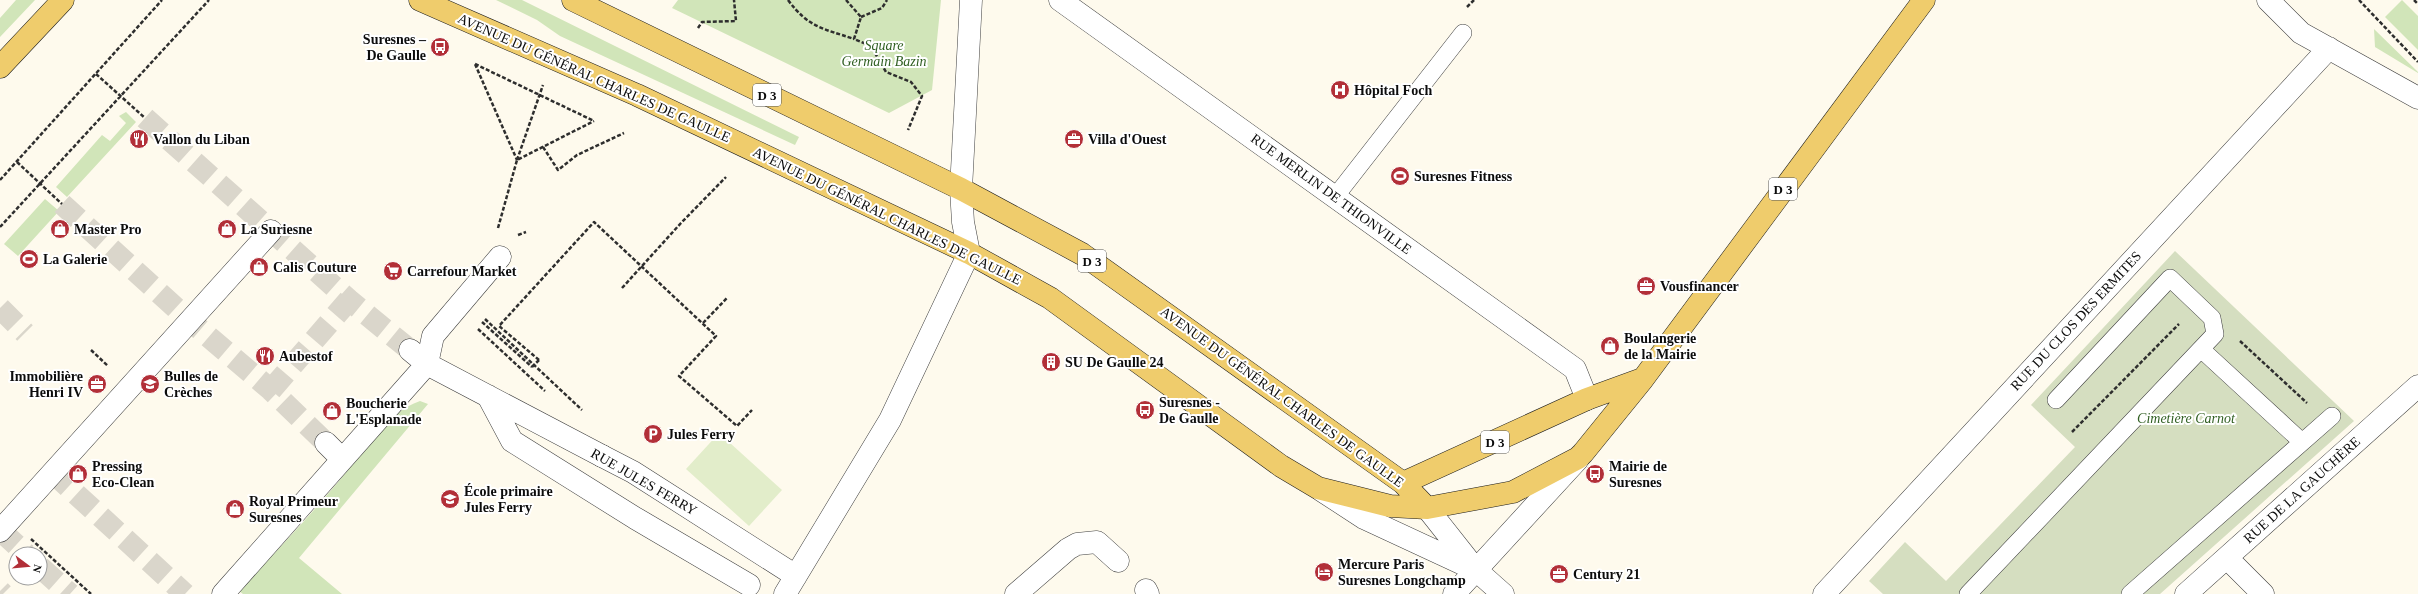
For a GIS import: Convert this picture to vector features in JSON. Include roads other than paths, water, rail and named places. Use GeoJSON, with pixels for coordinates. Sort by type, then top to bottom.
{"type":"FeatureCollection","features":[{"type":"Feature","properties":{"kind":"main road"},"geometry":{"type":"LineString","coordinates":[[0,67],[62,0]]}},
{"type":"Feature","properties":{"kind":"main road","name":"AVENUE DU GÉNÉRAL CHARLES DE GAULLE"},"geometry":{"type":"LineString","coordinates":[[420,0],[552,58],[866,202],[969,253],[1050,298],[1282,466],[1318,488],[1390,506],[1427,508]]}},
{"type":"Feature","properties":{"kind":"main road","name":"AVENUE DU GÉNÉRAL CHARLES DE GAULLE"},"geometry":{"type":"LineString","coordinates":[[574,0],[961,189],[1082,254],[1403,483],[1427,508]]}},
{"type":"Feature","properties":{"kind":"main road","name":"D 3"},"geometry":{"type":"LineString","coordinates":[[1427,508],[1512,492],[1578,458],[1643,379],[1924,0]]}},
{"type":"Feature","properties":{"kind":"main road","name":"D 3"},"geometry":{"type":"LineString","coordinates":[[1403,483],[1586,399],[1643,379]]}},
{"type":"Feature","properties":{"kind":"street"},"geometry":{"type":"LineString","coordinates":[[785,594],[890,420],[969,253],[963,222],[961,189],[971,0]]}},
{"type":"Feature","properties":{"kind":"street","name":"RUE MERLIN DE THIONVILLE"},"geometry":{"type":"LineString","coordinates":[[1060,0],[1575,369],[1586,399]]}},
{"type":"Feature","properties":{"kind":"street"},"geometry":{"type":"LineString","coordinates":[[2268,0],[2301,33],[2418,98]]}},
{"type":"Feature","properties":{"kind":"street","name":"RUE DU CLOS DES ERMITES"},"geometry":{"type":"LineString","coordinates":[[1824,594],[2329,48]]}},
{"type":"Feature","properties":{"kind":"street"},"geometry":{"type":"LineString","coordinates":[[5,525],[271,231]]}},
{"type":"Feature","properties":{"kind":"street"},"geometry":{"type":"LineString","coordinates":[[222,594],[427,364],[433,336],[500,256]]}},
{"type":"Feature","properties":{"kind":"street","name":"RUE JULES FERRY"},"geometry":{"type":"LineString","coordinates":[[410,350],[427,364],[633,472],[796,576]]}},
{"type":"Feature","properties":{"kind":"street","name":"RUE DE LA GAUCHÈRE"},"geometry":{"type":"LineString","coordinates":[[2186,594],[2418,386]]}},
{"type":"Feature","properties":{"kind":"street"},"geometry":{"type":"LineString","coordinates":[[488,396],[512,441],[635,518],[749,585]]}},
{"type":"Feature","properties":{"kind":"street"},"geometry":{"type":"LineString","coordinates":[[326,443],[342,460]]}},
{"type":"Feature","properties":{"kind":"street","name":"D 3"},"geometry":{"type":"LineString","coordinates":[[1318,488],[1364,518],[1476,570],[1578,458]]}},
{"type":"Feature","properties":{"kind":"street"},"geometry":{"type":"LineString","coordinates":[[1427,508],[1476,570],[1503,594]]}},
{"type":"Feature","properties":{"kind":"street"},"geometry":{"type":"LineString","coordinates":[[1016,594],[1077,544],[1097,542],[1118,561]]}},
{"type":"Feature","properties":{"kind":"street"},"geometry":{"type":"LineString","coordinates":[[2227,558],[2263,594]]}},
{"type":"Feature","properties":{"kind":"street"},"geometry":{"type":"LineString","coordinates":[[1454,594],[1476,570]]}},
{"type":"Feature","properties":{"kind":"lane"},"geometry":{"type":"LineString","coordinates":[[1335,198],[1463,32]]}},
{"type":"Feature","properties":{"kind":"lane"},"geometry":{"type":"LineString","coordinates":[[1968,594],[2216,334],[2212,318],[2170,278],[2056,400]]}},
{"type":"Feature","properties":{"kind":"lane"},"geometry":{"type":"LineString","coordinates":[[2201,349],[2302,442]]}},
{"type":"Feature","properties":{"kind":"lane"},"geometry":{"type":"LineString","coordinates":[[2130,594],[2329,419]]}},
{"type":"Feature","properties":{"kind":"tunnel"},"geometry":{"type":"LineString","coordinates":[[145,118],[349,300],[410,350]]}},
{"type":"Feature","properties":{"kind":"tunnel"},"geometry":{"type":"LineString","coordinates":[[62,204],[189,320],[271,390],[326,443]]}},
{"type":"Feature","properties":{"kind":"tunnel"},"geometry":{"type":"LineString","coordinates":[[271,390],[349,300]]}},
{"type":"Feature","properties":{"kind":"tunnel"},"geometry":{"type":"LineString","coordinates":[[0,308],[25,333]]}},
{"type":"Feature","properties":{"kind":"tunnel"},"geometry":{"type":"LineString","coordinates":[[52,472],[185,594]]}},
{"type":"Feature","properties":{"kind":"tunnel"},"geometry":{"type":"LineString","coordinates":[[0,530],[17,546]]}},
{"type":"Feature","properties":{"kind":"tunnel"},"geometry":{"type":"LineString","coordinates":[[48,574],[70,594]]}},
{"type":"Feature","properties":{"kind":"tunnel"},"geometry":{"type":"LineString","coordinates":[[0,591],[3,594]]}},
{"type":"Feature","properties":{"kind":"place","name":"Suresnes – De Gaulle"},"geometry":{"type":"Point","coordinates":[440,47]}},
{"type":"Feature","properties":{"kind":"place","name":"Hôpital Foch"},"geometry":{"type":"Point","coordinates":[1340,90]}},
{"type":"Feature","properties":{"kind":"place","name":"Vallon du Liban"},"geometry":{"type":"Point","coordinates":[139,139]}},
{"type":"Feature","properties":{"kind":"place","name":"Villa d'Ouest"},"geometry":{"type":"Point","coordinates":[1074,139]}},
{"type":"Feature","properties":{"kind":"place","name":"Suresnes Fitness"},"geometry":{"type":"Point","coordinates":[1400,176]}},
{"type":"Feature","properties":{"kind":"place","name":"Master Pro"},"geometry":{"type":"Point","coordinates":[60,229]}},
{"type":"Feature","properties":{"kind":"place","name":"La Suriesne"},"geometry":{"type":"Point","coordinates":[227,229]}},
{"type":"Feature","properties":{"kind":"place","name":"La Galerie"},"geometry":{"type":"Point","coordinates":[29,259]}},
{"type":"Feature","properties":{"kind":"place","name":"Calis Couture"},"geometry":{"type":"Point","coordinates":[259,267]}},
{"type":"Feature","properties":{"kind":"place","name":"Carrefour Market"},"geometry":{"type":"Point","coordinates":[393,271]}},
{"type":"Feature","properties":{"kind":"place","name":"Vousfinancer"},"geometry":{"type":"Point","coordinates":[1646,286]}},
{"type":"Feature","properties":{"kind":"place","name":"Boulangerie de la Mairie"},"geometry":{"type":"Point","coordinates":[1610,346]}},
{"type":"Feature","properties":{"kind":"place","name":"Aubestof"},"geometry":{"type":"Point","coordinates":[265,356]}},
{"type":"Feature","properties":{"kind":"place","name":"SU De Gaulle 24"},"geometry":{"type":"Point","coordinates":[1051,362]}},
{"type":"Feature","properties":{"kind":"place","name":"Immobilière Henri IV"},"geometry":{"type":"Point","coordinates":[97,384]}},
{"type":"Feature","properties":{"kind":"place","name":"Bulles de Crèches"},"geometry":{"type":"Point","coordinates":[150,384]}},
{"type":"Feature","properties":{"kind":"place","name":"Suresnes - De Gaulle"},"geometry":{"type":"Point","coordinates":[1145,410]}},
{"type":"Feature","properties":{"kind":"place","name":"Boucherie L'Esplanade"},"geometry":{"type":"Point","coordinates":[332,411]}},
{"type":"Feature","properties":{"kind":"place","name":"Jules Ferry"},"geometry":{"type":"Point","coordinates":[653,434]}},
{"type":"Feature","properties":{"kind":"place","name":"Pressing Eco-Clean"},"geometry":{"type":"Point","coordinates":[78,474]}},
{"type":"Feature","properties":{"kind":"place","name":"Mairie de Suresnes"},"geometry":{"type":"Point","coordinates":[1595,474]}},
{"type":"Feature","properties":{"kind":"place","name":"École primaire Jules Ferry"},"geometry":{"type":"Point","coordinates":[450,499]}},
{"type":"Feature","properties":{"kind":"place","name":"Royal Primeur Suresnes"},"geometry":{"type":"Point","coordinates":[235,509]}},
{"type":"Feature","properties":{"kind":"place","name":"Mercure Paris Suresnes Longchamp"},"geometry":{"type":"Point","coordinates":[1324,572]}},
{"type":"Feature","properties":{"kind":"place","name":"Century 21"},"geometry":{"type":"Point","coordinates":[1559,574]}},
{"type":"Feature","properties":{"kind":"park label","name":"Square Germain Bazin"},"geometry":{"type":"Point","coordinates":[884,54]}},
{"type":"Feature","properties":{"kind":"park label","name":"Cimetière Carnot"},"geometry":{"type":"Point","coordinates":[2186,418]}}]}
